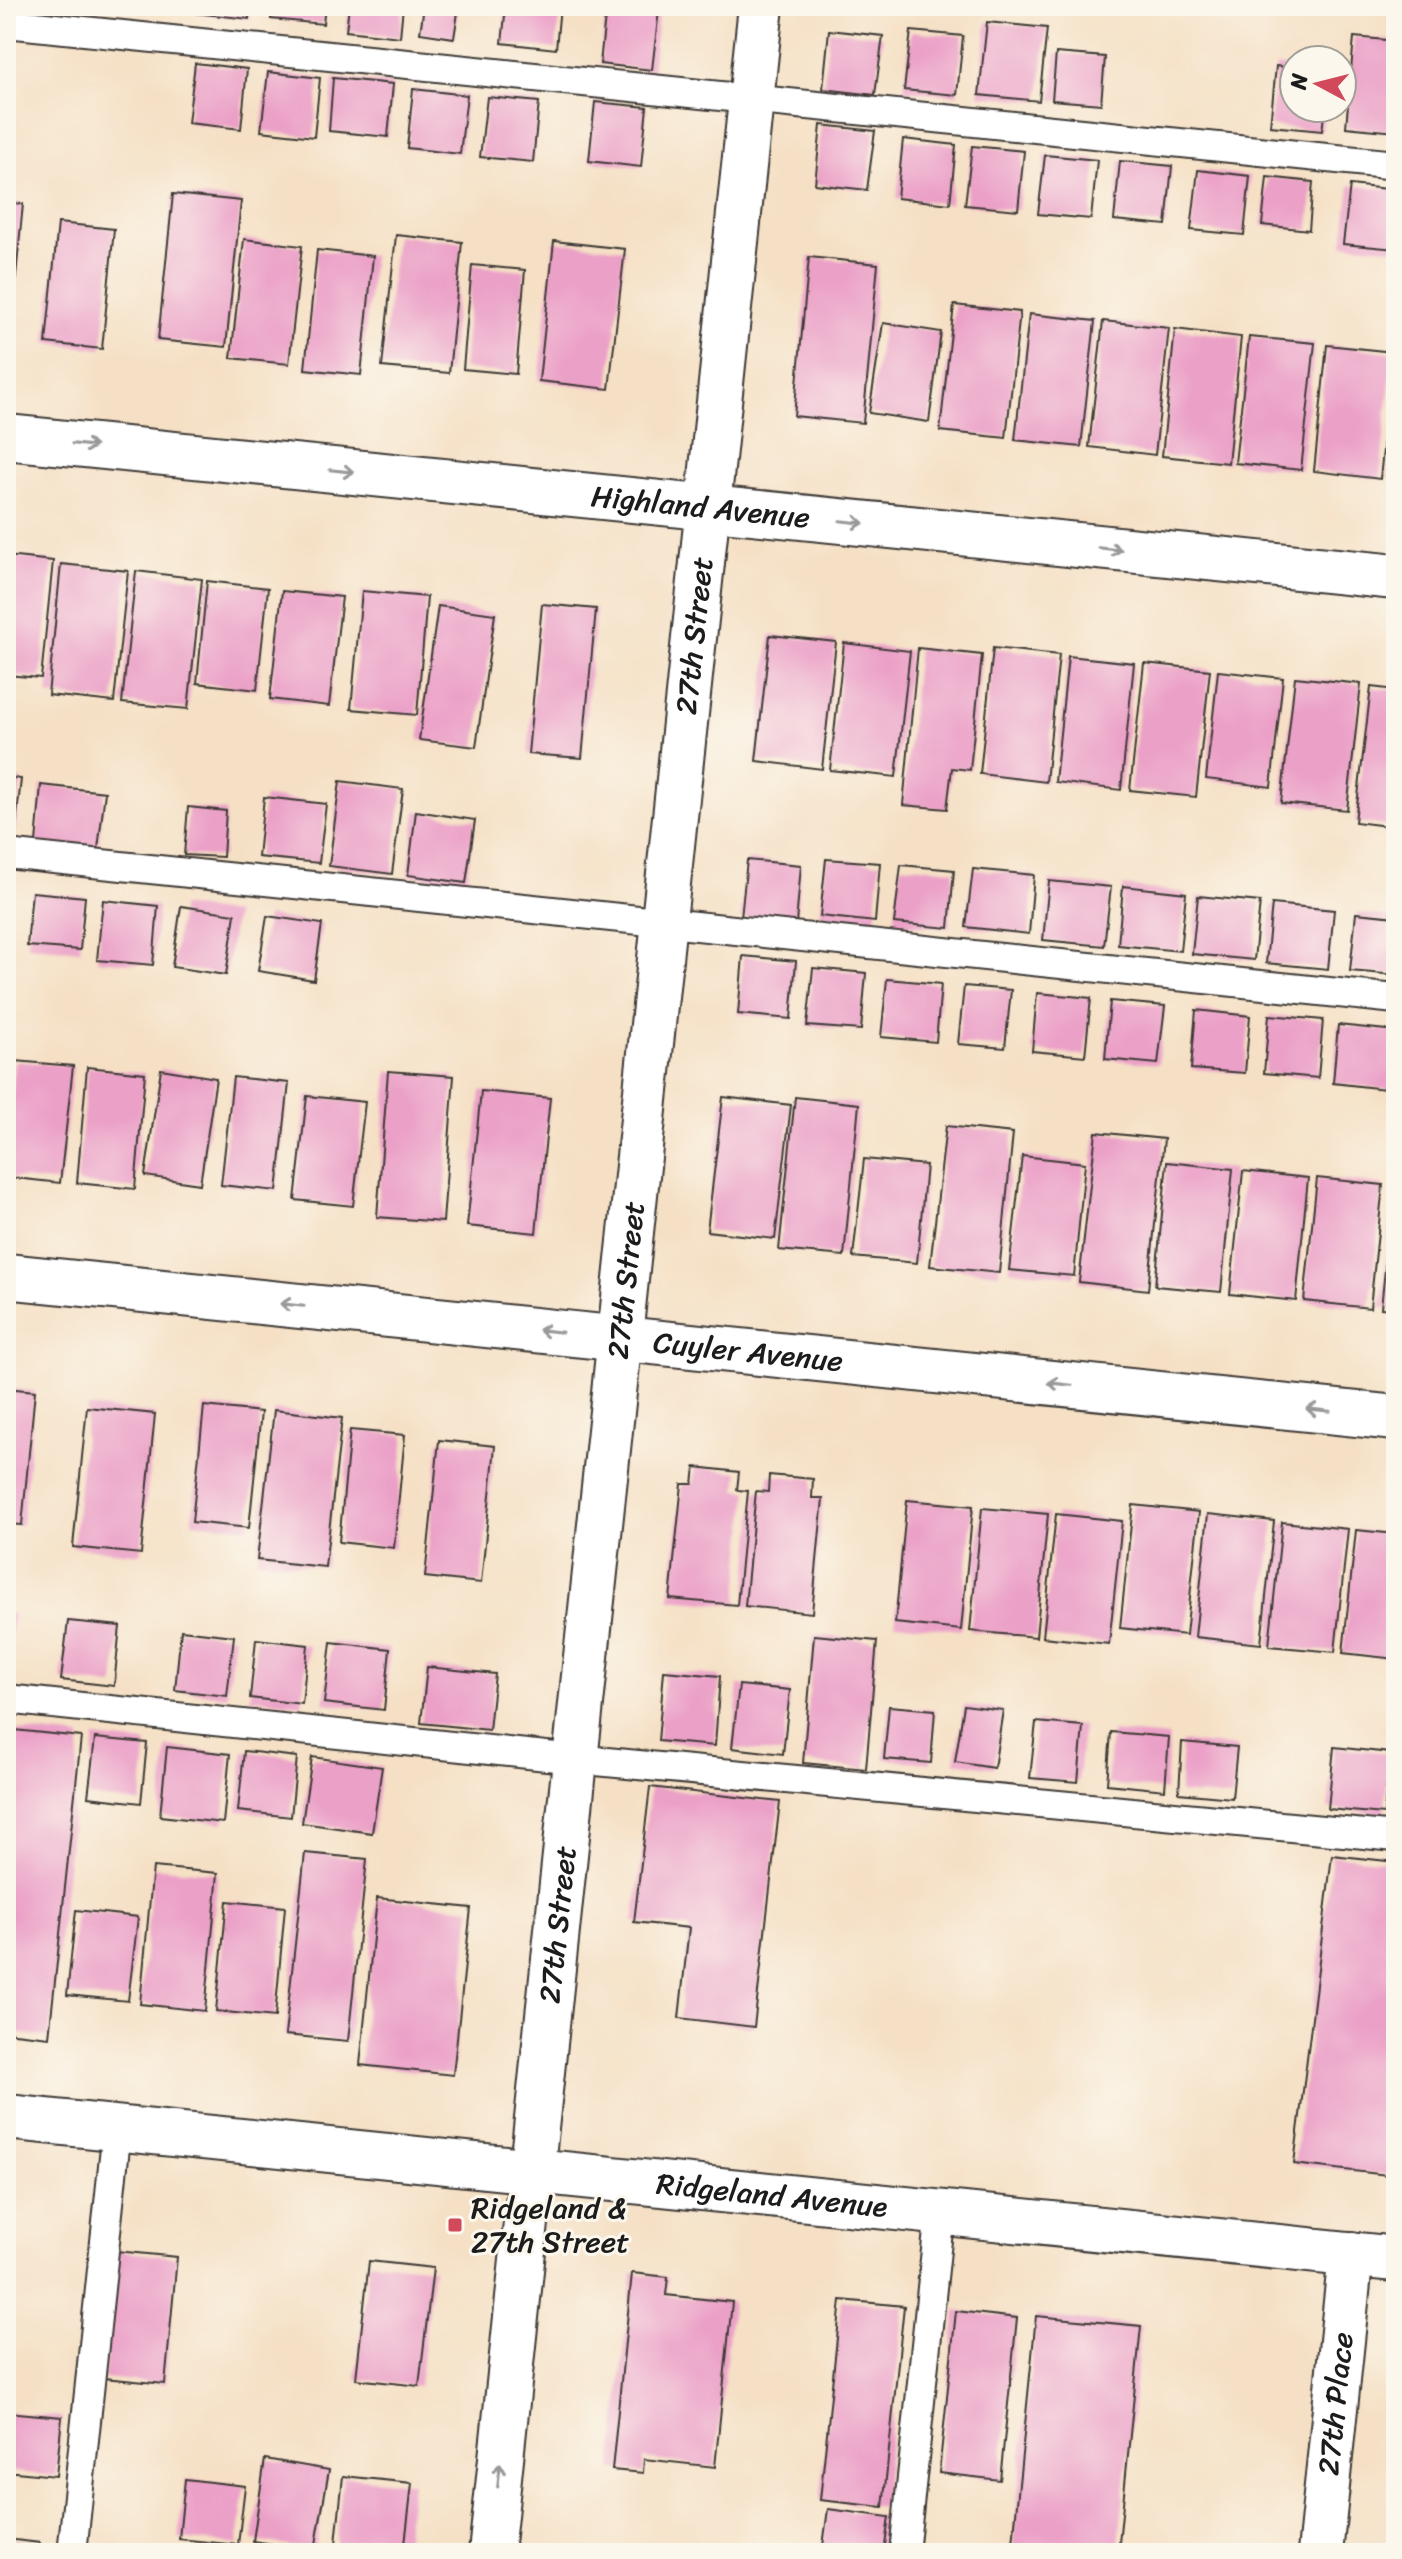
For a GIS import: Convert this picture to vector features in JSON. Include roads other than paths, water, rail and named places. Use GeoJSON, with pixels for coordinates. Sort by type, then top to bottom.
{"type":"FeatureCollection","features":[{"type":"Feature","properties":{"kind":"street","name":"27th Street"},"geometry":{"type":"LineString","coordinates":[[491,2553],[761,6]]}},
{"type":"Feature","properties":{"kind":"street","name":"Highland Avenue"},"geometry":{"type":"LineString","coordinates":[[6,437],[1396,577]]}},
{"type":"Feature","properties":{"kind":"street","name":"Cuyler Avenue"},"geometry":{"type":"LineString","coordinates":[[6,1276],[1396,1418]]}},
{"type":"Feature","properties":{"kind":"street","name":"Ridgeland Avenue"},"geometry":{"type":"LineString","coordinates":[[6,2117],[1396,2259]]}},
{"type":"Feature","properties":{"kind":"street","name":"27th Place"},"geometry":{"type":"LineString","coordinates":[[1320,2553],[1351,2254]]}},
{"type":"Feature","properties":{"kind":"lane"},"geometry":{"type":"LineString","coordinates":[[6,23],[1396,165]]}},
{"type":"Feature","properties":{"kind":"lane"},"geometry":{"type":"LineString","coordinates":[[6,854],[1396,999]]}},
{"type":"Feature","properties":{"kind":"lane"},"geometry":{"type":"LineString","coordinates":[[6,1699],[575,1759],[1396,1837]]}},
{"type":"Feature","properties":{"kind":"lane"},"geometry":{"type":"LineString","coordinates":[[72,2553],[117,2128]]}},
{"type":"Feature","properties":{"kind":"lane"},"geometry":{"type":"LineString","coordinates":[[904,2553],[940,2212]]}},
{"type":"Feature","properties":{"kind":"place","name":"Ridgeland & 27th Street"},"geometry":{"type":"Point","coordinates":[455,2225]}}]}
